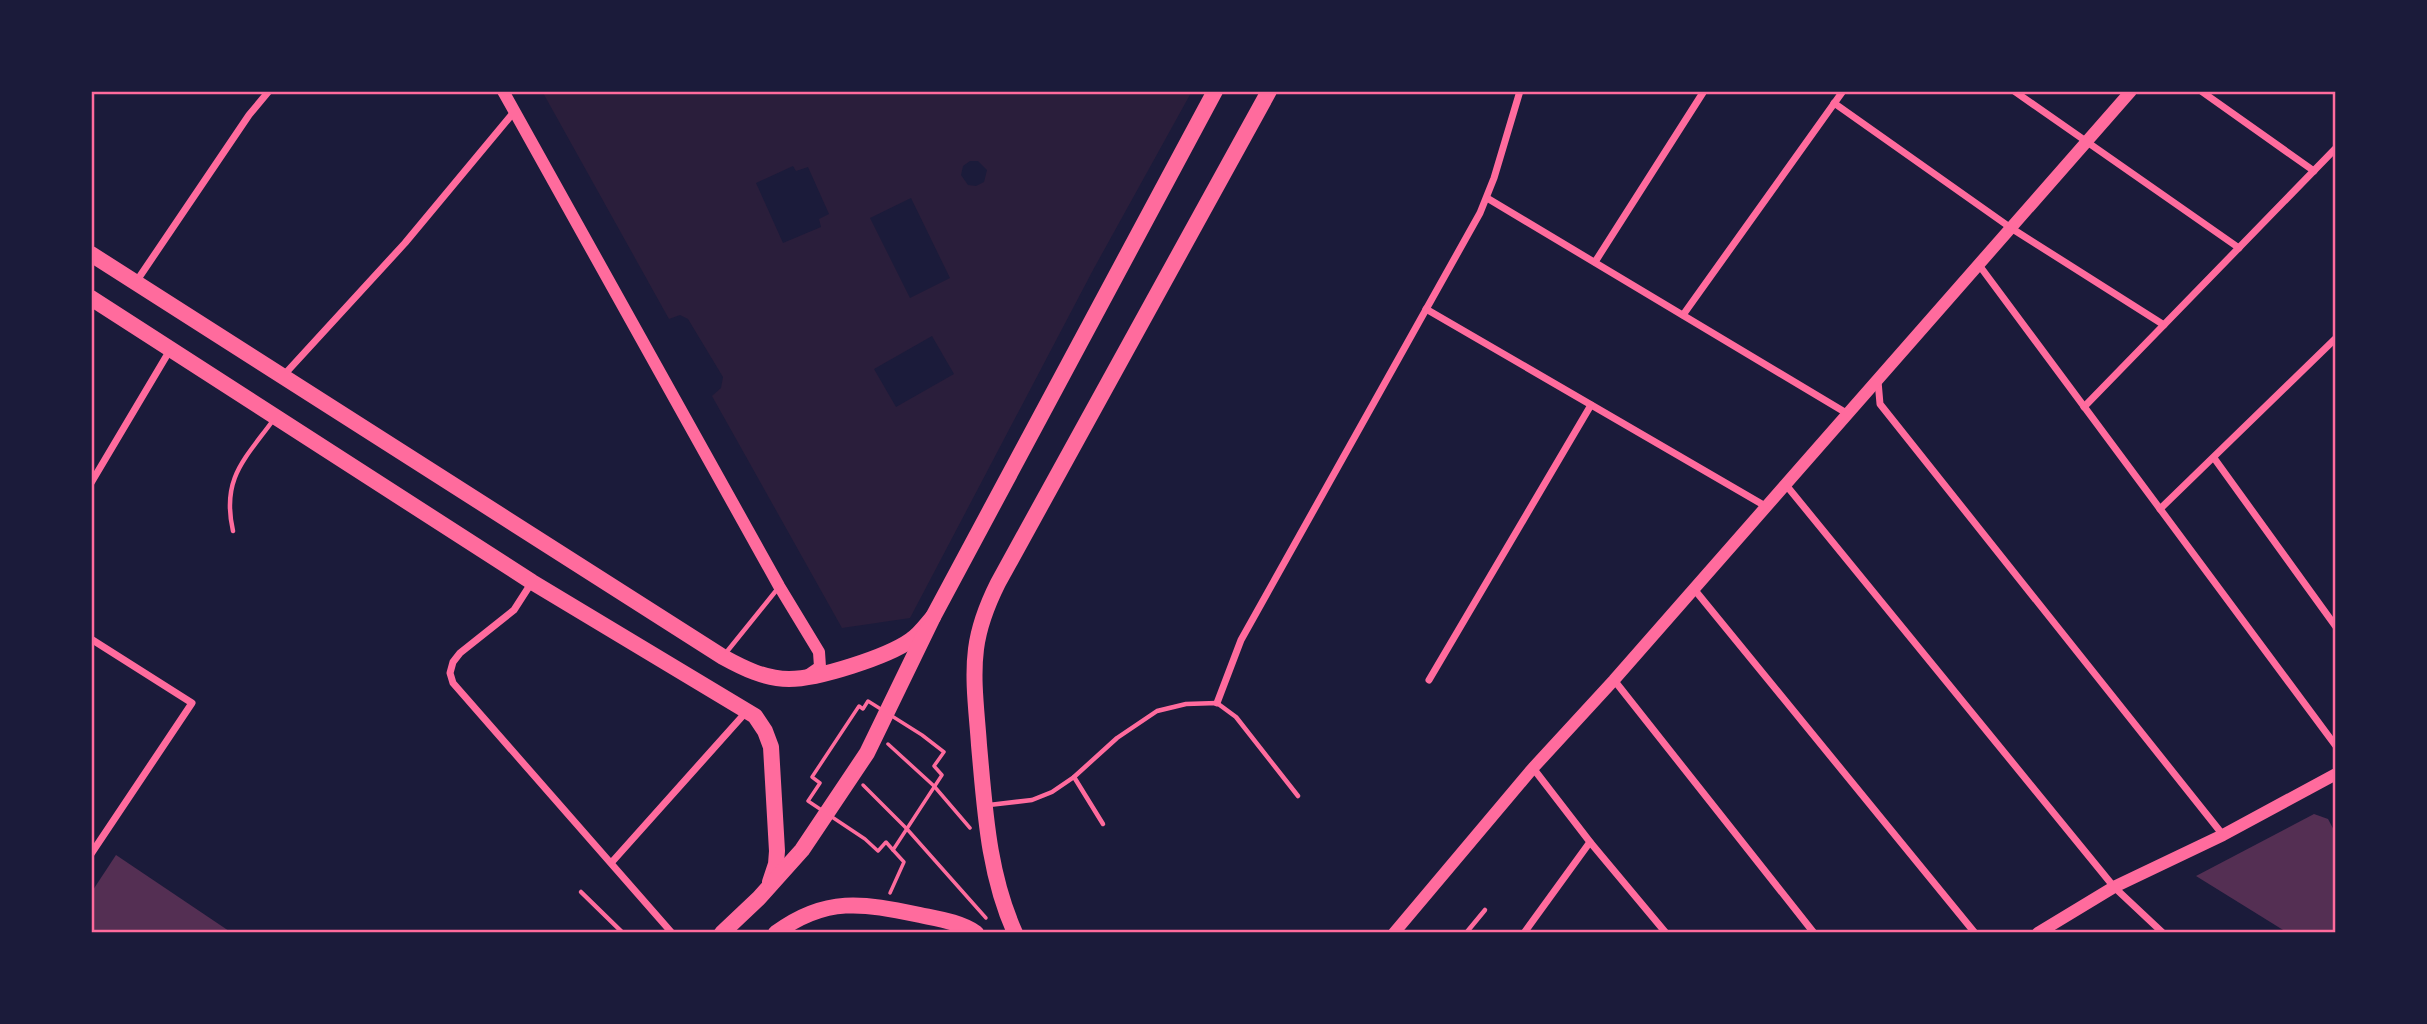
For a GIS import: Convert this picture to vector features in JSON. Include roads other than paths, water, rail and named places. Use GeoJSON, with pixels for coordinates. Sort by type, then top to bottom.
{"type":"FeatureCollection","features":[{"type":"Feature","properties":{"kind":"main road"},"geometry":{"type":"LineString","coordinates":[[722,933],[759,898],[802,850],[854,776],[933,617],[1215,91]]}},
{"type":"Feature","properties":{"kind":"main road"},"geometry":{"type":"LineString","coordinates":[[1016,933],[999,891],[990,853],[974,680],[981,624],[998,583],[1269,91]]}},
{"type":"Feature","properties":{"kind":"main road"},"geometry":{"type":"LineString","coordinates":[[91,254],[745,669],[789,679],[853,664],[912,640],[933,617]]}},
{"type":"Feature","properties":{"kind":"main road"},"geometry":{"type":"LineString","coordinates":[[91,298],[277,415],[532,582],[747,710],[761,723],[769,739],[775,811],[776,864],[773,875],[759,898]]}},
{"type":"Feature","properties":{"kind":"main road"},"geometry":{"type":"LineString","coordinates":[[776,933],[797,919],[827,907],[855,904],[946,920],[976,933]]}},
{"type":"Feature","properties":{"kind":"street"},"geometry":{"type":"LineString","coordinates":[[136,282],[249,115],[269,91]]}},
{"type":"Feature","properties":{"kind":"street"},"geometry":{"type":"LineString","coordinates":[[503,91],[821,657],[817,670],[805,677]]}},
{"type":"Feature","properties":{"kind":"street"},"geometry":{"type":"LineString","coordinates":[[1217,703],[1241,640],[1487,198],[1520,91]]}},
{"type":"Feature","properties":{"kind":"street"},"geometry":{"type":"LineString","coordinates":[[1595,262],[1704,91]]}},
{"type":"Feature","properties":{"kind":"street"},"geometry":{"type":"LineString","coordinates":[[1683,315],[1843,91]]}},
{"type":"Feature","properties":{"kind":"street"},"geometry":{"type":"LineString","coordinates":[[2014,91],[2239,248]]}},
{"type":"Feature","properties":{"kind":"street"},"geometry":{"type":"LineString","coordinates":[[1394,933],[1533,768],[1767,507],[2131,91]]}},
{"type":"Feature","properties":{"kind":"street"},"geometry":{"type":"LineString","coordinates":[[2201,91],[2314,170]]}},
{"type":"Feature","properties":{"kind":"street"},"geometry":{"type":"LineString","coordinates":[[1834,103],[2011,229],[2164,324]]}},
{"type":"Feature","properties":{"kind":"street"},"geometry":{"type":"LineString","coordinates":[[282,377],[405,243],[514,112]]}},
{"type":"Feature","properties":{"kind":"street"},"geometry":{"type":"LineString","coordinates":[[2084,407],[2336,148]]}},
{"type":"Feature","properties":{"kind":"street"},"geometry":{"type":"LineString","coordinates":[[1487,198],[1848,414]]}},
{"type":"Feature","properties":{"kind":"street"},"geometry":{"type":"LineString","coordinates":[[1979,265],[2336,746]]}},
{"type":"Feature","properties":{"kind":"street"},"geometry":{"type":"LineString","coordinates":[[1426,309],[1767,507]]}},
{"type":"Feature","properties":{"kind":"street"},"geometry":{"type":"LineString","coordinates":[[2160,509],[2336,338]]}},
{"type":"Feature","properties":{"kind":"street"},"geometry":{"type":"LineString","coordinates":[[91,483],[171,349]]}},
{"type":"Feature","properties":{"kind":"street"},"geometry":{"type":"LineString","coordinates":[[1878,380],[1880,404],[2223,835]]}},
{"type":"Feature","properties":{"kind":"street"},"geometry":{"type":"LineString","coordinates":[[1429,680],[1591,405]]}},
{"type":"Feature","properties":{"kind":"street"},"geometry":{"type":"LineString","coordinates":[[2214,458],[2336,627]]}},
{"type":"Feature","properties":{"kind":"street"},"geometry":{"type":"LineString","coordinates":[[1786,485],[2114,887],[2163,933]]}},
{"type":"Feature","properties":{"kind":"street"},"geometry":{"type":"LineString","coordinates":[[532,582],[514,610],[460,653],[453,662],[450,673],[453,683],[672,933]]}},
{"type":"Feature","properties":{"kind":"street"},"geometry":{"type":"LineString","coordinates":[[1694,589],[1975,933]]}},
{"type":"Feature","properties":{"kind":"street"},"geometry":{"type":"LineString","coordinates":[[91,639],[192,703],[91,854]]}},
{"type":"Feature","properties":{"kind":"street"},"geometry":{"type":"LineString","coordinates":[[1614,680],[1814,933]]}},
{"type":"Feature","properties":{"kind":"street"},"geometry":{"type":"LineString","coordinates":[[612,862],[747,710]]}},
{"type":"Feature","properties":{"kind":"street"},"geometry":{"type":"LineString","coordinates":[[1533,768],[1666,933]]}},
{"type":"Feature","properties":{"kind":"street"},"geometry":{"type":"LineString","coordinates":[[2038,933],[2114,887],[2223,835],[2336,774]]}},
{"type":"Feature","properties":{"kind":"street"},"geometry":{"type":"LineString","coordinates":[[1524,933],[1590,842]]}},
{"type":"Feature","properties":{"kind":"lane"},"geometry":{"type":"LineString","coordinates":[[233,531],[229,499],[233,476],[277,415]]}},
{"type":"Feature","properties":{"kind":"lane"},"geometry":{"type":"LineString","coordinates":[[723,657],[779,586]]}},
{"type":"Feature","properties":{"kind":"lane"},"geometry":{"type":"LineString","coordinates":[[985,805],[1032,800],[1052,792],[1074,777],[1116,738],[1157,711],[1186,704],[1217,703],[1236,717],[1298,796]]}},
{"type":"Feature","properties":{"kind":"lane"},"geometry":{"type":"LineString","coordinates":[[1074,777],[1103,824]]}},
{"type":"Feature","properties":{"kind":"lane"},"geometry":{"type":"LineString","coordinates":[[581,892],[623,933]]}},
{"type":"Feature","properties":{"kind":"lane"},"geometry":{"type":"LineString","coordinates":[[1466,933],[1485,910]]}}]}
